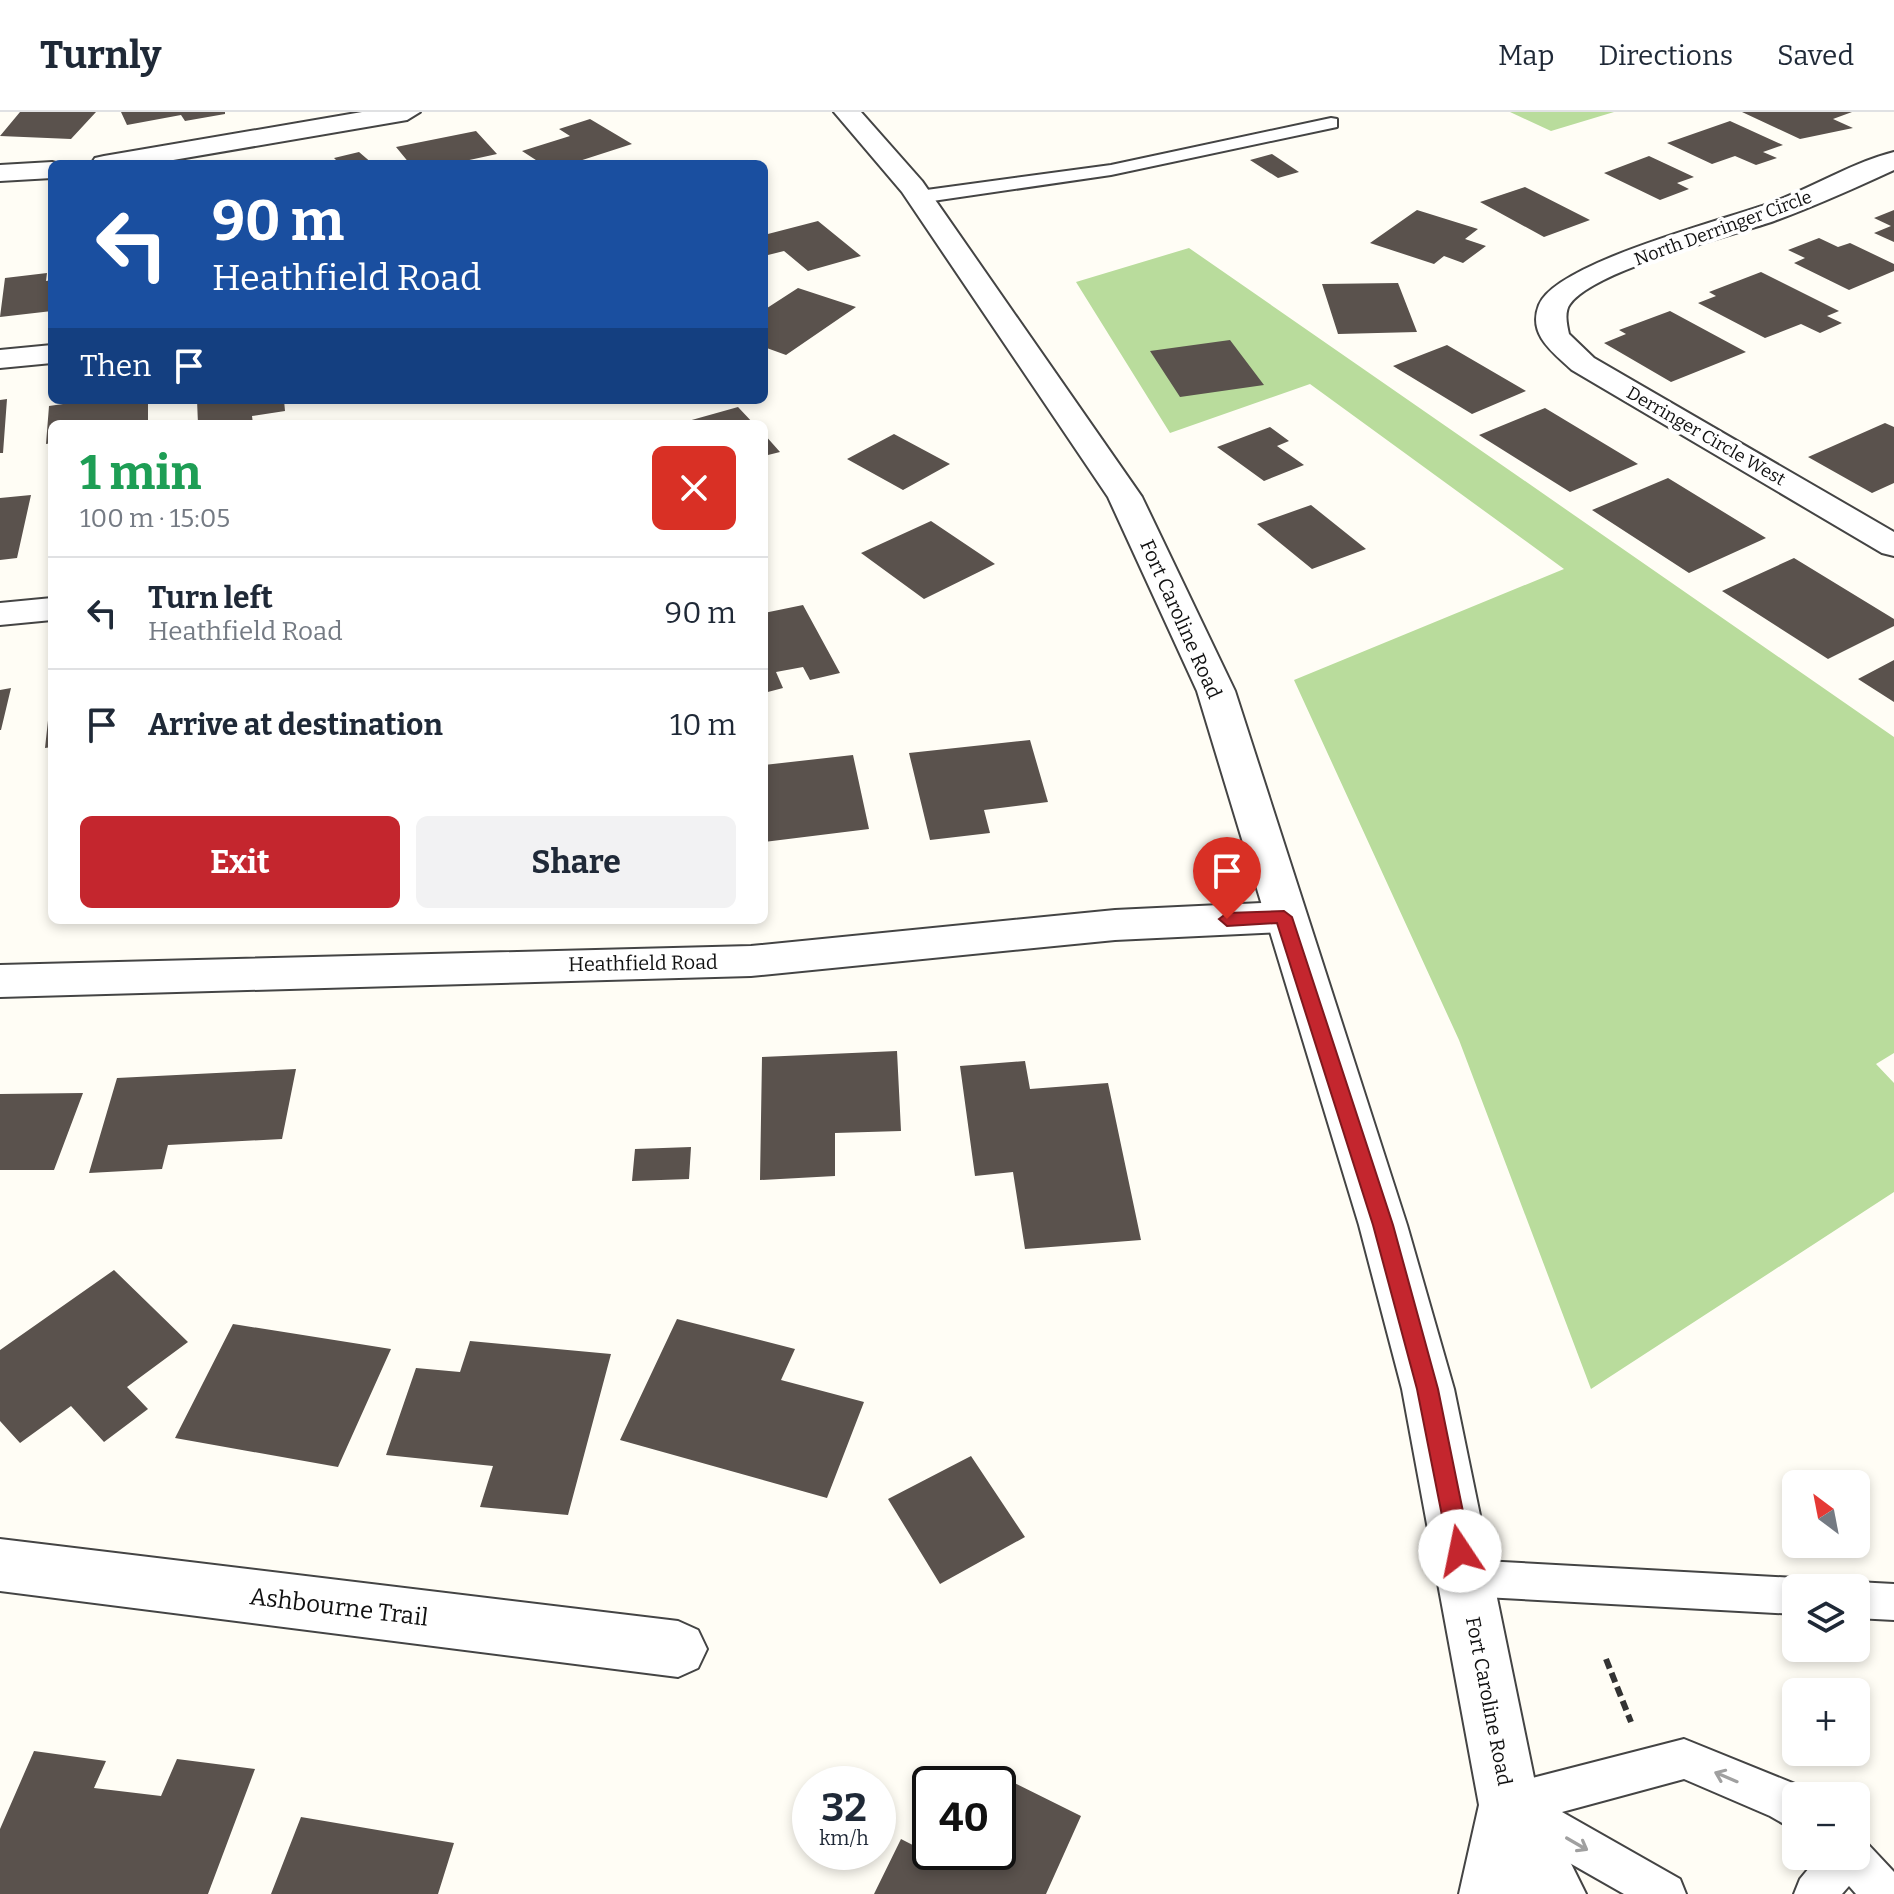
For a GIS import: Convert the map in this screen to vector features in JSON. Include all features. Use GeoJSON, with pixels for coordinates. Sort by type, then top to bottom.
{"type":"FeatureCollection","features":[{"type":"Feature","properties":{"kind":"street"},"geometry":{"type":"LineString","coordinates":[[127,160],[407,112]]}},
{"type":"Feature","properties":{"kind":"street","name":"Fort Caroline Road"},"geometry":{"type":"LineString","coordinates":[[847,112],[919,197],[1125,497],[1216,691],[1284,917],[1383,1225],[1428,1389],[1509,1805],[1555,1894]]}},
{"type":"Feature","properties":{"kind":"street","name":"North Derringer Circle"},"geometry":{"type":"LineString","coordinates":[[1555,302],[1594,275],[1767,214],[1894,160]]}},
{"type":"Feature","properties":{"kind":"street"},"geometry":{"type":"LineString","coordinates":[[0,173],[48,170]]}},
{"type":"Feature","properties":{"kind":"street","name":"Derringer Circle West"},"geometry":{"type":"LineString","coordinates":[[1555,302],[1552,314],[1554,337],[1583,364],[1894,546]]}},
{"type":"Feature","properties":{"kind":"street"},"geometry":{"type":"LineString","coordinates":[[0,359],[48,354]]}},
{"type":"Feature","properties":{"kind":"street"},"geometry":{"type":"LineString","coordinates":[[0,614],[48,609]]}},
{"type":"Feature","properties":{"kind":"street","name":"Heathfield Road"},"geometry":{"type":"LineString","coordinates":[[0,981],[751,961],[1115,925],[1284,917]]}},
{"type":"Feature","properties":{"kind":"street","name":"Ashbourne Trail"},"geometry":{"type":"LineString","coordinates":[[0,1565],[678,1649]]}},
{"type":"Feature","properties":{"kind":"street","name":"Fort Caroline Road"},"geometry":{"type":"LineString","coordinates":[[1490,1894],[1509,1805]]}},
{"type":"Feature","properties":{"kind":"lane"},"geometry":{"type":"LineString","coordinates":[[919,197],[1111,170],[1331,123]]}},
{"type":"Feature","properties":{"kind":"lane"},"geometry":{"type":"LineString","coordinates":[[1465,1578],[1782,1595]]}},
{"type":"Feature","properties":{"kind":"lane"},"geometry":{"type":"LineString","coordinates":[[1870,1601],[1894,1602]]}},
{"type":"Feature","properties":{"kind":"lane"},"geometry":{"type":"LineString","coordinates":[[1509,1805],[1684,1759],[1782,1800]]}},
{"type":"Feature","properties":{"kind":"lane"},"geometry":{"type":"LineString","coordinates":[[1509,1805],[1665,1894]]}},
{"type":"Feature","properties":{"kind":"lane"},"geometry":{"type":"LineString","coordinates":[[1815,1894],[1836,1870]]}},
{"type":"Feature","properties":{"kind":"lane"},"geometry":{"type":"LineString","coordinates":[[1862,1870],[1885,1894]]}},
{"type":"Feature","properties":{"kind":"path"},"geometry":{"type":"LineString","coordinates":[[1606,1659],[1631,1722]]}},
{"type":"Feature","properties":{"kind":"green space"},"geometry":{"type":"Polygon","coordinates":[[[1510,112],[1614,112],[1551,131],[1510,112]]]}},
{"type":"Feature","properties":{"kind":"green space"},"geometry":{"type":"Polygon","coordinates":[[[1189,248],[1894,737],[1894,1053],[1876,1064],[1894,1083],[1894,1192],[1591,1389],[1459,1040],[1294,680],[1564,569],[1310,384],[1170,433],[1076,282],[1189,248]]]}},
{"type":"Feature","properties":{"kind":"building"},"geometry":{"type":"Polygon","coordinates":[[[20,112],[96,112],[71,139],[0,136],[20,112]]]}},
{"type":"Feature","properties":{"kind":"building"},"geometry":{"type":"Polygon","coordinates":[[[121,112],[225,114],[185,121],[181,115],[127,125],[121,112]]]}},
{"type":"Feature","properties":{"kind":"building"},"geometry":{"type":"Polygon","coordinates":[[[1742,112],[1852,112],[1833,119],[1853,128],[1800,139],[1742,112]]]}},
{"type":"Feature","properties":{"kind":"building"},"geometry":{"type":"Polygon","coordinates":[[[590,119],[632,144],[582,160],[536,160],[522,151],[570,136],[559,129],[590,119]]]}},
{"type":"Feature","properties":{"kind":"building"},"geometry":{"type":"Polygon","coordinates":[[[1730,121],[1783,145],[1763,152],[1777,158],[1756,165],[1735,156],[1712,164],[1667,143],[1730,121]]]}},
{"type":"Feature","properties":{"kind":"building"},"geometry":{"type":"Polygon","coordinates":[[[476,131],[497,154],[469,160],[407,160],[396,147],[476,131]]]}},
{"type":"Feature","properties":{"kind":"building"},"geometry":{"type":"Polygon","coordinates":[[[359,152],[368,160],[336,160],[334,158],[359,152]]]}},
{"type":"Feature","properties":{"kind":"building"},"geometry":{"type":"Polygon","coordinates":[[[1272,154],[1299,172],[1278,178],[1250,160],[1272,154]]]}},
{"type":"Feature","properties":{"kind":"building"},"geometry":{"type":"Polygon","coordinates":[[[1649,156],[1694,177],[1677,183],[1689,189],[1660,200],[1604,173],[1649,156]]]}},
{"type":"Feature","properties":{"kind":"building"},"geometry":{"type":"Polygon","coordinates":[[[1525,187],[1590,220],[1544,237],[1480,202],[1525,187]]]}},
{"type":"Feature","properties":{"kind":"building"},"geometry":{"type":"Polygon","coordinates":[[[1417,210],[1478,229],[1465,239],[1486,246],[1463,263],[1444,256],[1434,264],[1370,243],[1417,210]]]}},
{"type":"Feature","properties":{"kind":"building"},"geometry":{"type":"Polygon","coordinates":[[[1894,210],[1894,242],[1874,233],[1891,226],[1874,218],[1894,210]]]}},
{"type":"Feature","properties":{"kind":"building"},"geometry":{"type":"Polygon","coordinates":[[[818,221],[861,256],[808,271],[784,251],[768,255],[768,234],[818,221]]]}},
{"type":"Feature","properties":{"kind":"building"},"geometry":{"type":"Polygon","coordinates":[[[1819,238],[1838,247],[1850,243],[1894,264],[1894,271],[1849,290],[1794,263],[1805,258],[1788,250],[1819,238]]]}},
{"type":"Feature","properties":{"kind":"building"},"geometry":{"type":"Polygon","coordinates":[[[1761,272],[1839,311],[1827,316],[1842,323],[1820,333],[1801,324],[1765,338],[1698,303],[1716,296],[1709,292],[1761,272]]]}},
{"type":"Feature","properties":{"kind":"building"},"geometry":{"type":"Polygon","coordinates":[[[47,273],[48,311],[0,317],[5,278],[47,273]]]}},
{"type":"Feature","properties":{"kind":"building"},"geometry":{"type":"Polygon","coordinates":[[[1398,283],[1417,332],[1338,334],[1322,284],[1398,283]]]}},
{"type":"Feature","properties":{"kind":"building"},"geometry":{"type":"Polygon","coordinates":[[[798,288],[856,307],[786,355],[768,348],[768,307],[798,288]]]}},
{"type":"Feature","properties":{"kind":"building"},"geometry":{"type":"Polygon","coordinates":[[[1670,311],[1746,352],[1671,382],[1604,343],[1626,334],[1619,330],[1670,311]]]}},
{"type":"Feature","properties":{"kind":"building"},"geometry":{"type":"Polygon","coordinates":[[[1230,340],[1264,385],[1180,397],[1150,351],[1230,340]]]}},
{"type":"Feature","properties":{"kind":"building"},"geometry":{"type":"Polygon","coordinates":[[[1447,345],[1526,391],[1472,414],[1393,366],[1447,345]]]}},
{"type":"Feature","properties":{"kind":"building"},"geometry":{"type":"Polygon","coordinates":[[[7,399],[3,453],[0,453],[0,400],[7,399]]]}},
{"type":"Feature","properties":{"kind":"building"},"geometry":{"type":"Polygon","coordinates":[[[148,404],[148,420],[48,420],[46,444],[49,406],[148,404]]]}},
{"type":"Feature","properties":{"kind":"building"},"geometry":{"type":"Polygon","coordinates":[[[197,404],[284,404],[285,411],[252,416],[252,420],[198,420],[197,404]]]}},
{"type":"Feature","properties":{"kind":"building"},"geometry":{"type":"Polygon","coordinates":[[[738,407],[750,420],[692,420],[738,407]]]}},
{"type":"Feature","properties":{"kind":"building"},"geometry":{"type":"Polygon","coordinates":[[[1545,408],[1638,464],[1570,492],[1479,435],[1545,408]]]}},
{"type":"Feature","properties":{"kind":"building"},"geometry":{"type":"Polygon","coordinates":[[[1885,423],[1894,427],[1894,483],[1872,493],[1808,457],[1885,423]]]}},
{"type":"Feature","properties":{"kind":"building"},"geometry":{"type":"Polygon","coordinates":[[[1270,427],[1289,441],[1277,446],[1304,465],[1264,481],[1217,447],[1270,427]]]}},
{"type":"Feature","properties":{"kind":"building"},"geometry":{"type":"Polygon","coordinates":[[[894,434],[950,464],[903,490],[847,459],[894,434]]]}},
{"type":"Feature","properties":{"kind":"building"},"geometry":{"type":"Polygon","coordinates":[[[768,438],[780,452],[768,455],[768,438]]]}},
{"type":"Feature","properties":{"kind":"building"},"geometry":{"type":"Polygon","coordinates":[[[1668,478],[1766,538],[1689,573],[1592,510],[1668,478]]]}},
{"type":"Feature","properties":{"kind":"building"},"geometry":{"type":"Polygon","coordinates":[[[31,495],[17,558],[0,560],[0,498],[31,495]]]}},
{"type":"Feature","properties":{"kind":"building"},"geometry":{"type":"Polygon","coordinates":[[[1311,505],[1366,549],[1312,569],[1257,524],[1311,505]]]}},
{"type":"Feature","properties":{"kind":"building"},"geometry":{"type":"Polygon","coordinates":[[[931,521],[995,564],[924,599],[861,553],[931,521]]]}},
{"type":"Feature","properties":{"kind":"building"},"geometry":{"type":"Polygon","coordinates":[[[1794,558],[1894,619],[1894,626],[1828,659],[1722,591],[1794,558]]]}},
{"type":"Feature","properties":{"kind":"building"},"geometry":{"type":"Polygon","coordinates":[[[803,605],[840,673],[810,680],[803,667],[776,672],[783,688],[768,692],[768,612],[803,605]]]}},
{"type":"Feature","properties":{"kind":"building"},"geometry":{"type":"Polygon","coordinates":[[[1894,660],[1894,702],[1858,679],[1894,660]]]}},
{"type":"Feature","properties":{"kind":"building"},"geometry":{"type":"Polygon","coordinates":[[[11,688],[1,730],[0,730],[0,690],[11,688]]]}},
{"type":"Feature","properties":{"kind":"building"},"geometry":{"type":"Polygon","coordinates":[[[48,720],[48,748],[45,748],[48,720]]]}},
{"type":"Feature","properties":{"kind":"building"},"geometry":{"type":"Polygon","coordinates":[[[1030,740],[1048,802],[984,810],[990,833],[930,840],[909,753],[1030,740]]]}},
{"type":"Feature","properties":{"kind":"building"},"geometry":{"type":"Polygon","coordinates":[[[853,755],[869,829],[768,842],[768,765],[853,755]]]}},
{"type":"Feature","properties":{"kind":"building"},"geometry":{"type":"Polygon","coordinates":[[[897,1051],[901,1131],[835,1133],[835,1176],[760,1180],[762,1057],[897,1051]]]}},
{"type":"Feature","properties":{"kind":"building"},"geometry":{"type":"Polygon","coordinates":[[[1025,1061],[1030,1089],[1108,1083],[1141,1240],[1025,1249],[1013,1172],[975,1176],[960,1066],[1025,1061]]]}},
{"type":"Feature","properties":{"kind":"building"},"geometry":{"type":"Polygon","coordinates":[[[296,1069],[282,1139],[168,1145],[162,1169],[89,1173],[117,1078],[296,1069]]]}},
{"type":"Feature","properties":{"kind":"building"},"geometry":{"type":"Polygon","coordinates":[[[83,1093],[54,1170],[0,1170],[0,1094],[83,1093]]]}},
{"type":"Feature","properties":{"kind":"building"},"geometry":{"type":"Polygon","coordinates":[[[691,1147],[689,1179],[632,1181],[635,1149],[691,1147]]]}},
{"type":"Feature","properties":{"kind":"building"},"geometry":{"type":"Polygon","coordinates":[[[114,1270],[188,1342],[127,1387],[148,1409],[104,1442],[71,1406],[20,1443],[0,1421],[0,1350],[114,1270]]]}},
{"type":"Feature","properties":{"kind":"building"},"geometry":{"type":"Polygon","coordinates":[[[677,1319],[795,1349],[781,1380],[864,1402],[827,1498],[620,1440],[677,1319]]]}},
{"type":"Feature","properties":{"kind":"building"},"geometry":{"type":"Polygon","coordinates":[[[233,1324],[391,1349],[338,1467],[175,1438],[233,1324]]]}},
{"type":"Feature","properties":{"kind":"building"},"geometry":{"type":"Polygon","coordinates":[[[470,1341],[611,1354],[568,1515],[480,1507],[493,1466],[386,1455],[416,1368],[460,1372],[470,1341]]]}},
{"type":"Feature","properties":{"kind":"building"},"geometry":{"type":"Polygon","coordinates":[[[971,1456],[1025,1537],[940,1584],[888,1499],[971,1456]]]}},
{"type":"Feature","properties":{"kind":"building"},"geometry":{"type":"Polygon","coordinates":[[[34,1751],[106,1761],[94,1788],[161,1796],[177,1759],[255,1769],[208,1894],[0,1894],[0,1829],[34,1751]]]}},
{"type":"Feature","properties":{"kind":"building"},"geometry":{"type":"Polygon","coordinates":[[[1016,1784],[1081,1816],[1046,1894],[874,1894],[886,1870],[896,1870],[896,1849],[901,1839],[912,1845],[912,1870],[1016,1870],[1016,1784]]]}},
{"type":"Feature","properties":{"kind":"building"},"geometry":{"type":"Polygon","coordinates":[[[301,1817],[454,1843],[438,1894],[271,1894],[301,1817]]]}},
{"type":"Feature","properties":{"kind":"route"},"geometry":{"type":"LineString","coordinates":[[1227,919],[1284,917],[1383,1225],[1428,1389],[1460,1551]]}}]}
